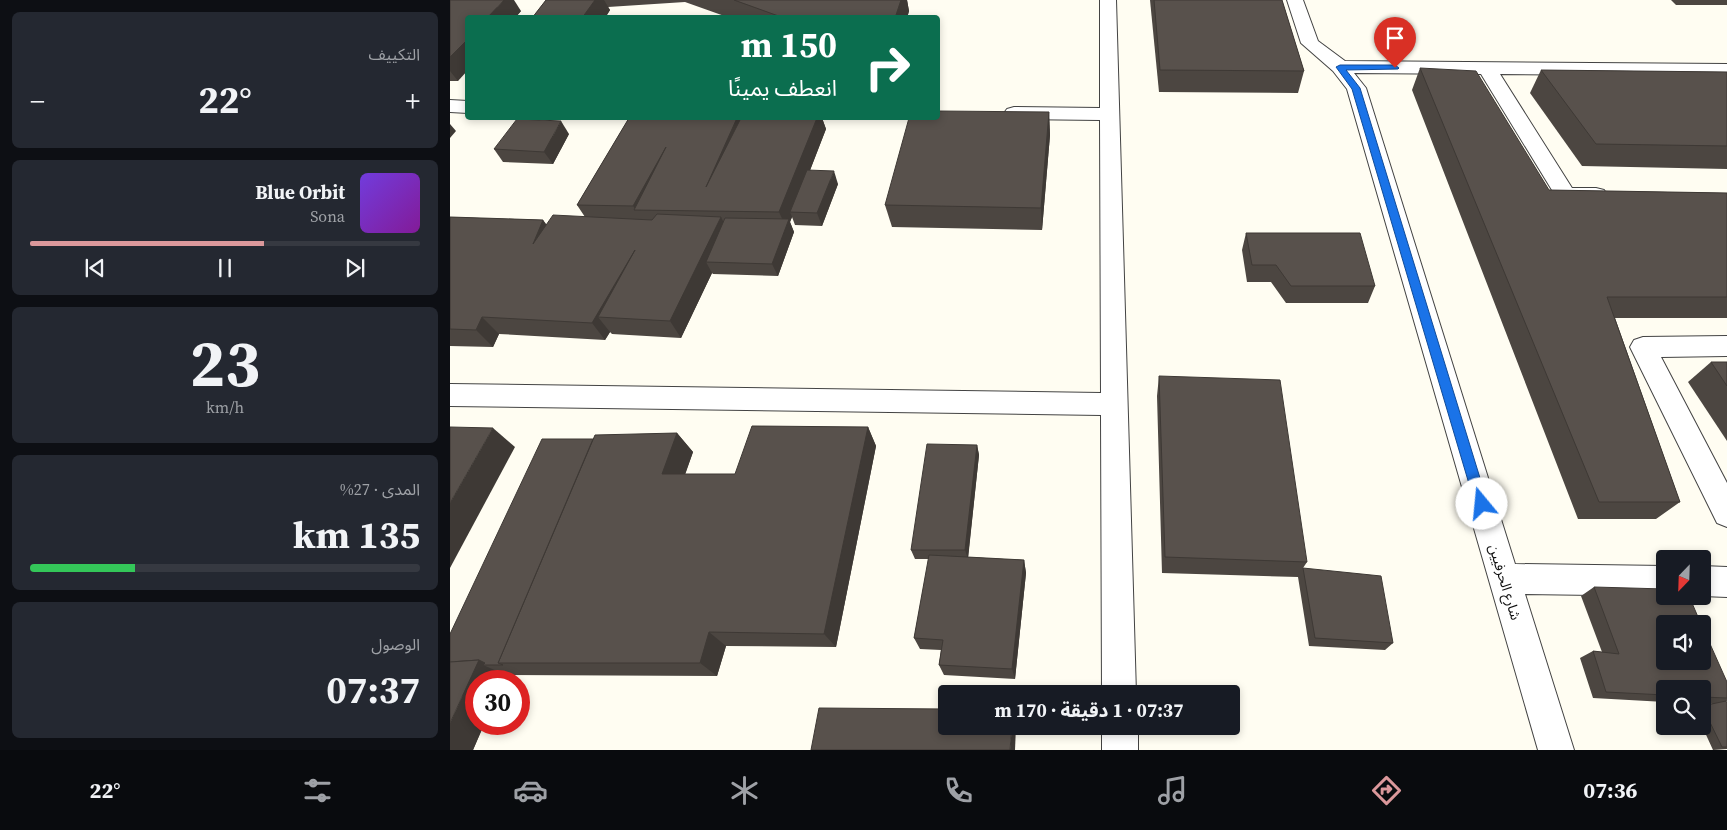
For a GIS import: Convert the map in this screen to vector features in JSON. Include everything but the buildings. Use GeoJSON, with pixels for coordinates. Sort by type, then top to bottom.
{"type":"FeatureCollection","features":[{"type":"Feature","properties":{"kind":"street"},"geometry":{"type":"LineString","coordinates":[[1108,0],[1119,685]]}},
{"type":"Feature","properties":{"kind":"street","name":"شارع الحرفيين"},"geometry":{"type":"LineString","coordinates":[[1295,0],[1310,43],[1340,67],[1356,88],[1556,750]]}},
{"type":"Feature","properties":{"kind":"street"},"geometry":{"type":"LineString","coordinates":[[1340,67],[1727,70]]}},
{"type":"Feature","properties":{"kind":"street"},"geometry":{"type":"LineString","coordinates":[[1487,68],[1566,195],[1614,196]]}},
{"type":"Feature","properties":{"kind":"street"},"geometry":{"type":"LineString","coordinates":[[450,106],[465,107]]}},
{"type":"Feature","properties":{"kind":"street"},"geometry":{"type":"LineString","coordinates":[[995,113],[1111,114]]}},
{"type":"Feature","properties":{"kind":"street"},"geometry":{"type":"LineString","coordinates":[[1727,346],[1643,347],[1727,513]]}},
{"type":"Feature","properties":{"kind":"street"},"geometry":{"type":"LineString","coordinates":[[450,395],[1114,404]]}},
{"type":"Feature","properties":{"kind":"street"},"geometry":{"type":"LineString","coordinates":[[1504,579],[1656,581]]}},
{"type":"Feature","properties":{"kind":"street"},"geometry":{"type":"LineString","coordinates":[[1711,581],[1727,582]]}},
{"type":"Feature","properties":{"kind":"street"},"geometry":{"type":"LineString","coordinates":[[1120,735],[1120,750]]}},
{"type":"Feature","properties":{"kind":"route"},"geometry":{"type":"LineString","coordinates":[[1395,68],[1340,67],[1356,88],[1482,504]]}}]}
